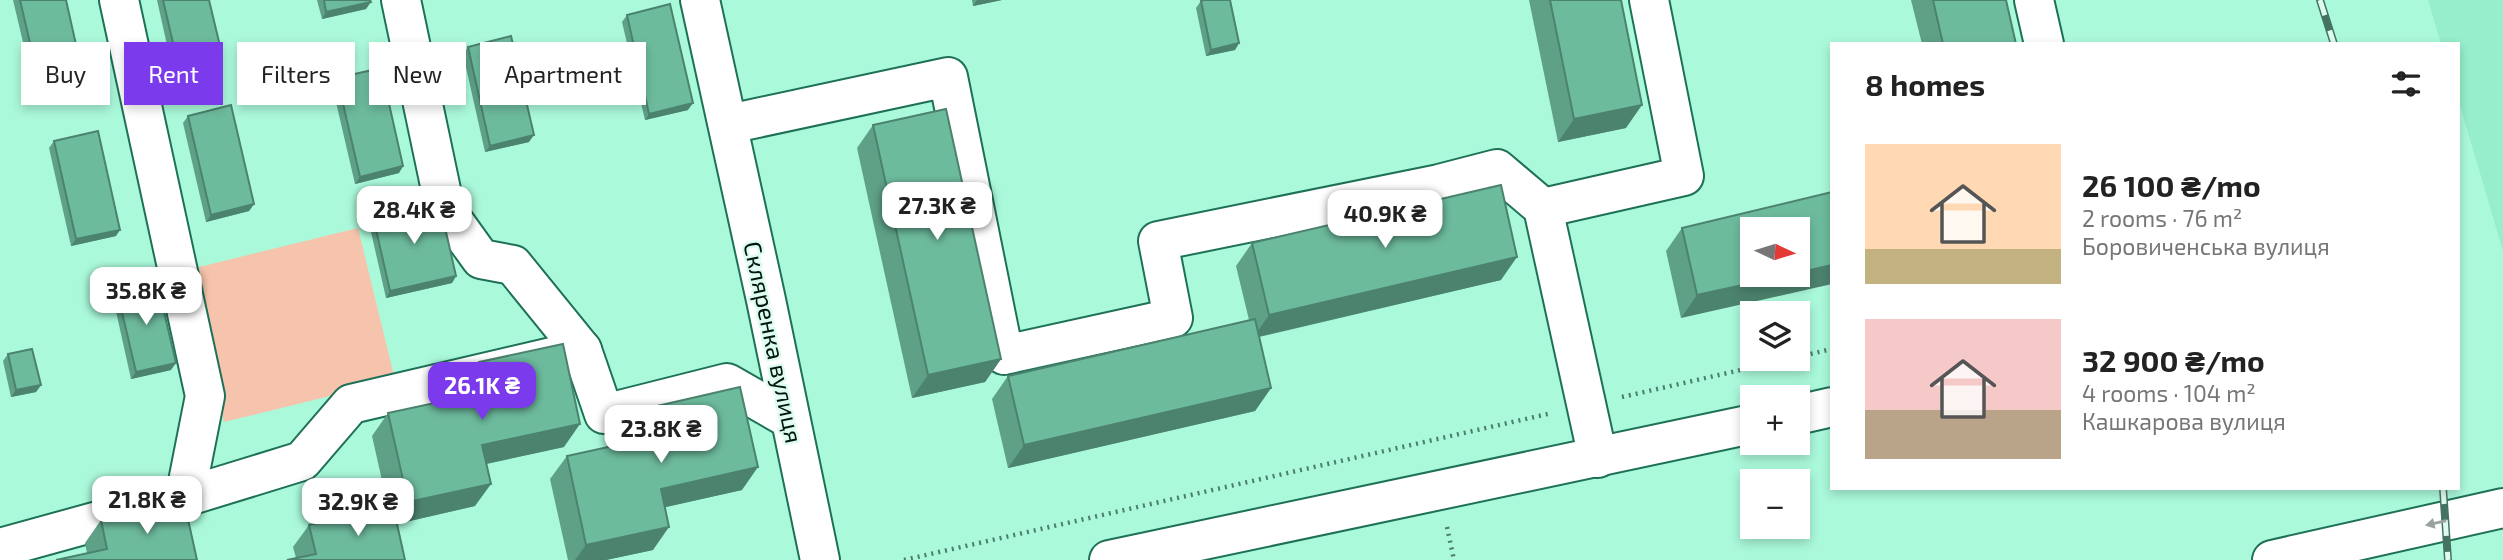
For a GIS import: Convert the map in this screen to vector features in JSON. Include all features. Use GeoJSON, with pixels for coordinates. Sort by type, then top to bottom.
{"type":"FeatureCollection","features":[{"type":"Feature","properties":{"kind":"street"},"geometry":{"type":"LineString","coordinates":[[118,0],[205,396],[185,497]]}},
{"type":"Feature","properties":{"kind":"street"},"geometry":{"type":"LineString","coordinates":[[401,0],[445,209],[481,259],[513,265],[582,350],[604,414],[727,383],[790,419]]}},
{"type":"Feature","properties":{"kind":"street","name":"Скляренка вулиця"},"geometry":{"type":"LineString","coordinates":[[700,0],[729,124],[820,560]]}},
{"type":"Feature","properties":{"kind":"street"},"geometry":{"type":"LineString","coordinates":[[1543,208],[1684,176],[1649,0]]}},
{"type":"Feature","properties":{"kind":"street"},"geometry":{"type":"LineString","coordinates":[[2034,0],[2043,42]]}},
{"type":"Feature","properties":{"kind":"street"},"geometry":{"type":"LineString","coordinates":[[729,124],[948,77],[1004,355],[1173,318],[1158,241],[1439,184],[1497,169],[1543,208],[1598,458]]}},
{"type":"Feature","properties":{"kind":"street"},"geometry":{"type":"LineString","coordinates":[[0,548],[185,497],[302,461],[351,404],[582,350]]}},
{"type":"Feature","properties":{"kind":"street"},"geometry":{"type":"LineString","coordinates":[[1810,412],[1830,407]]}},
{"type":"Feature","properties":{"kind":"street"},"geometry":{"type":"LineString","coordinates":[[1109,560],[1740,427]]}},
{"type":"Feature","properties":{"kind":"street"},"geometry":{"type":"LineString","coordinates":[[2272,560],[2503,508]]}},
{"type":"Feature","properties":{"kind":"path"},"geometry":{"type":"LineString","coordinates":[[1810,354],[1830,349]]}},
{"type":"Feature","properties":{"kind":"path"},"geometry":{"type":"LineString","coordinates":[[904,560],[1740,370]]}},
{"type":"Feature","properties":{"kind":"shaded area"},"geometry":{"type":"Polygon","coordinates":[[[2428,0],[2503,0],[2503,251],[2460,105],[2460,42],[2440,42],[2428,0]]]}},
{"type":"Feature","properties":{"kind":"shaded area"},"geometry":{"type":"Polygon","coordinates":[[[358,228],[395,380],[224,422],[187,270],[358,228]]]}},
{"type":"Feature","properties":{"kind":"building"},"geometry":{"type":"Polygon","coordinates":[[[20,0],[66,0],[75,42],[30,42],[20,0]]]}},
{"type":"Feature","properties":{"kind":"building"},"geometry":{"type":"Polygon","coordinates":[[[163,0],[209,0],[219,42],[173,42],[163,0]]]}},
{"type":"Feature","properties":{"kind":"building"},"geometry":{"type":"Polygon","coordinates":[[[324,0],[370,0],[371,2],[326,12],[324,0]]]}},
{"type":"Feature","properties":{"kind":"building"},"geometry":{"type":"Polygon","coordinates":[[[1230,0],[1239,43],[1211,50],[1201,1],[1230,0]]]}},
{"type":"Feature","properties":{"kind":"building"},"geometry":{"type":"Polygon","coordinates":[[[1550,0],[1621,0],[1642,105],[1574,119],[1550,0]]]}},
{"type":"Feature","properties":{"kind":"building"},"geometry":{"type":"Polygon","coordinates":[[[1933,0],[2006,0],[2016,42],[1943,42],[1933,0]]]}},
{"type":"Feature","properties":{"kind":"building"},"geometry":{"type":"Polygon","coordinates":[[[670,4],[693,103],[649,114],[646,100],[646,42],[633,42],[627,15],[670,4]]]}},
{"type":"Feature","properties":{"kind":"building"},"geometry":{"type":"Polygon","coordinates":[[[511,36],[512,42],[488,42],[511,36]]]}},
{"type":"Feature","properties":{"kind":"building"},"geometry":{"type":"Polygon","coordinates":[[[480,44],[480,101],[468,47],[480,44]]]}},
{"type":"Feature","properties":{"kind":"building"},"geometry":{"type":"Polygon","coordinates":[[[369,71],[369,105],[389,105],[403,166],[360,177],[343,105],[355,105],[355,74],[369,71]]]}},
{"type":"Feature","properties":{"kind":"building"},"geometry":{"type":"Polygon","coordinates":[[[231,105],[254,204],[211,215],[188,116],[231,105]]]}},
{"type":"Feature","properties":{"kind":"building"},"geometry":{"type":"Polygon","coordinates":[[[481,105],[527,105],[534,135],[490,146],[481,105]]]}},
{"type":"Feature","properties":{"kind":"building"},"geometry":{"type":"Polygon","coordinates":[[[946,109],[1001,359],[928,375],[873,125],[946,109]]]}},
{"type":"Feature","properties":{"kind":"building"},"geometry":{"type":"Polygon","coordinates":[[[98,131],[120,230],[76,239],[54,141],[98,131]]]}},
{"type":"Feature","properties":{"kind":"building"},"geometry":{"type":"Polygon","coordinates":[[[1501,185],[1517,257],[1269,315],[1252,243],[1501,185]]]}},
{"type":"Feature","properties":{"kind":"building"},"geometry":{"type":"Polygon","coordinates":[[[1830,192],[1830,265],[1810,270],[1810,217],[1740,217],[1740,286],[1697,295],[1682,228],[1830,192]]]}},
{"type":"Feature","properties":{"kind":"building"},"geometry":{"type":"Polygon","coordinates":[[[439,201],[456,276],[390,291],[373,216],[439,201]]]}},
{"type":"Feature","properties":{"kind":"building"},"geometry":{"type":"Polygon","coordinates":[[[157,282],[176,363],[136,372],[117,291],[157,282]]]}},
{"type":"Feature","properties":{"kind":"building"},"geometry":{"type":"Polygon","coordinates":[[[1255,319],[1271,388],[1024,445],[1008,376],[1255,319]]]}},
{"type":"Feature","properties":{"kind":"building"},"geometry":{"type":"Polygon","coordinates":[[[563,344],[580,424],[482,445],[491,484],[408,502],[388,413],[486,392],[479,362],[563,344]]]}},
{"type":"Feature","properties":{"kind":"building"},"geometry":{"type":"Polygon","coordinates":[[[32,349],[41,385],[16,390],[8,354],[32,349]]]}},
{"type":"Feature","properties":{"kind":"building"},"geometry":{"type":"Polygon","coordinates":[[[740,387],[758,467],[661,489],[669,527],[586,545],[567,456],[663,435],[657,406],[740,387]]]}},
{"type":"Feature","properties":{"kind":"building"},"geometry":{"type":"Polygon","coordinates":[[[184,501],[197,560],[56,560],[107,549],[101,520],[184,501]]]}},
{"type":"Feature","properties":{"kind":"building"},"geometry":{"type":"Polygon","coordinates":[[[393,506],[405,560],[287,560],[316,554],[309,525],[393,506]]]}},
{"type":"Feature","properties":{"kind":"railway"},"geometry":{"type":"LineString","coordinates":[[2320,0],[2333,42]]}},
{"type":"Feature","properties":{"kind":"railway"},"geometry":{"type":"LineString","coordinates":[[2443,490],[2448,560]]}}]}
